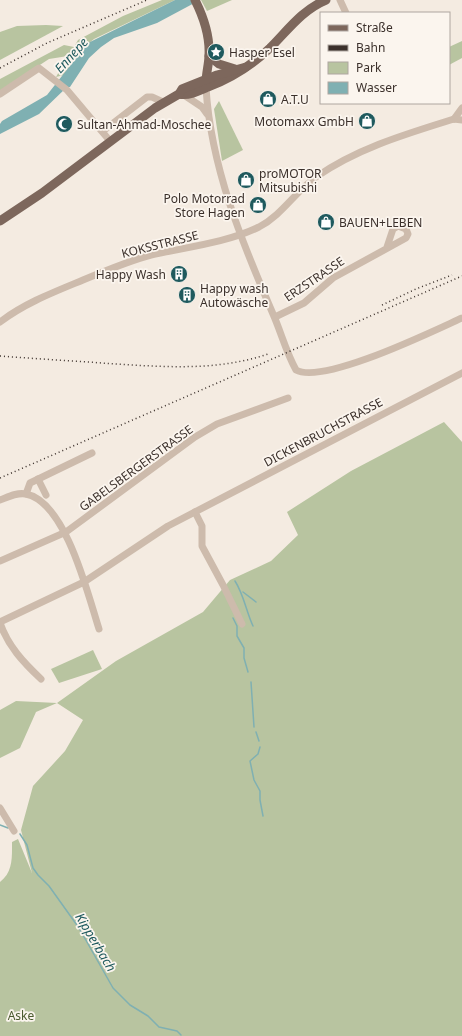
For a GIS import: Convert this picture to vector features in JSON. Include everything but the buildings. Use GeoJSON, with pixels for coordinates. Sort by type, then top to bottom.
{"type":"FeatureCollection","features":[{"type":"Feature","properties":{"kind":"main road"},"geometry":{"type":"LineString","coordinates":[[0,221],[42,193],[163,102],[182,95],[182,89],[232,77],[271,47],[308,10],[326,0]]}},
{"type":"Feature","properties":{"kind":"main road"},"geometry":{"type":"LineString","coordinates":[[197,3],[207,29],[209,56],[206,84]]}},
{"type":"Feature","properties":{"kind":"main road"},"geometry":{"type":"LineString","coordinates":[[209,56],[219,64],[235,69]]}},
{"type":"Feature","properties":{"kind":"main road"},"geometry":{"type":"LineString","coordinates":[[206,84],[235,69],[246,67]]}},
{"type":"Feature","properties":{"kind":"street"},"geometry":{"type":"LineString","coordinates":[[340,0],[346,12]]}},
{"type":"Feature","properties":{"kind":"street"},"geometry":{"type":"LineString","coordinates":[[0,94],[39,68],[67,90],[110,141]]}},
{"type":"Feature","properties":{"kind":"street"},"geometry":{"type":"LineString","coordinates":[[206,84],[208,116],[224,187],[241,235],[296,370],[308,373],[351,364],[381,354],[462,318]]}},
{"type":"Feature","properties":{"kind":"street"},"geometry":{"type":"LineString","coordinates":[[182,95],[202,107],[208,116]]}},
{"type":"Feature","properties":{"kind":"street"},"geometry":{"type":"LineString","coordinates":[[102,131],[147,97],[152,97],[163,102]]}},
{"type":"Feature","properties":{"kind":"street"},"geometry":{"type":"LineString","coordinates":[[458,119],[462,108]]}},
{"type":"Feature","properties":{"kind":"street","name":"KOKSSTRASSE"},"geometry":{"type":"LineString","coordinates":[[0,322],[15,310],[112,268],[149,256],[241,235],[260,226],[280,213],[314,178],[357,153],[399,136],[458,119]]}},
{"type":"Feature","properties":{"kind":"street","name":"ERZSTRASSE"},"geometry":{"type":"LineString","coordinates":[[275,317],[304,302],[333,278],[387,247]]}},
{"type":"Feature","properties":{"kind":"street","name":"DICKENBRUCHSTRASSE"},"geometry":{"type":"LineString","coordinates":[[0,623],[84,582],[150,537],[195,512],[462,373]]}},
{"type":"Feature","properties":{"kind":"street","name":"GABELSBERGERSTRASSE"},"geometry":{"type":"LineString","coordinates":[[0,561],[66,532],[195,437],[217,424],[288,398]]}},
{"type":"Feature","properties":{"kind":"street"},"geometry":{"type":"LineString","coordinates":[[26,494],[30,483],[92,454]]}},
{"type":"Feature","properties":{"kind":"street"},"geometry":{"type":"LineString","coordinates":[[38,479],[46,495]]}},
{"type":"Feature","properties":{"kind":"street"},"geometry":{"type":"LineString","coordinates":[[0,500],[19,494],[26,494],[34,496],[52,513],[66,532],[99,629]]}},
{"type":"Feature","properties":{"kind":"street"},"geometry":{"type":"LineString","coordinates":[[195,512],[202,526],[202,546],[223,584],[242,624]]}},
{"type":"Feature","properties":{"kind":"street"},"geometry":{"type":"LineString","coordinates":[[0,623],[5,637],[14,651],[41,679]]}},
{"type":"Feature","properties":{"kind":"street"},"geometry":{"type":"LineString","coordinates":[[0,808],[14,831]]}},
{"type":"Feature","properties":{"kind":"green space"},"geometry":{"type":"Polygon","coordinates":[[[162,0],[175,0],[94,39],[83,48],[64,75],[56,77],[68,56],[49,59],[0,91],[0,79],[64,45],[74,47],[78,40],[123,16],[162,0]]]}},
{"type":"Feature","properties":{"kind":"green space"},"geometry":{"type":"Polygon","coordinates":[[[201,0],[232,0],[207,11],[201,0]]]}},
{"type":"Feature","properties":{"kind":"green space"},"geometry":{"type":"Polygon","coordinates":[[[17,26],[63,26],[0,60],[0,32],[17,26]]]}},
{"type":"Feature","properties":{"kind":"green space"},"geometry":{"type":"Polygon","coordinates":[[[462,41],[462,58],[450,64],[450,47],[462,41]]]}},
{"type":"Feature","properties":{"kind":"green space"},"geometry":{"type":"Polygon","coordinates":[[[219,101],[243,150],[222,161],[214,109],[219,101]]]}},
{"type":"Feature","properties":{"kind":"green space","name":"Aske"},"geometry":{"type":"Polygon","coordinates":[[[444,422],[462,442],[462,1036],[0,1036],[0,882],[10,869],[12,859],[12,842],[18,839],[32,873],[21,830],[33,786],[65,751],[83,720],[57,703],[116,661],[203,612],[230,580],[271,561],[298,535],[287,512],[351,471],[444,422]]]}},
{"type":"Feature","properties":{"kind":"green space"},"geometry":{"type":"Polygon","coordinates":[[[93,650],[102,669],[59,683],[51,669],[93,650]]]}},
{"type":"Feature","properties":{"kind":"green space"},"geometry":{"type":"Polygon","coordinates":[[[16,701],[57,703],[36,712],[20,748],[0,758],[0,710],[16,701]]]}},
{"type":"Feature","properties":{"kind":"water"},"geometry":{"type":"Polygon","coordinates":[[[175,0],[200,0],[157,23],[114,38],[89,58],[70,87],[67,87],[39,114],[0,134],[0,124],[2,121],[47,95],[88,43],[175,0]]]}},
{"type":"Feature","properties":{"kind":"waterway"},"geometry":{"type":"LineString","coordinates":[[235,581],[241,592],[253,626]]}},
{"type":"Feature","properties":{"kind":"waterway"},"geometry":{"type":"LineString","coordinates":[[243,592],[256,602]]}},
{"type":"Feature","properties":{"kind":"waterway"},"geometry":{"type":"LineString","coordinates":[[233,618],[237,626],[237,636],[244,648],[244,658],[248,672]]}},
{"type":"Feature","properties":{"kind":"waterway"},"geometry":{"type":"LineString","coordinates":[[251,682],[254,727]]}},
{"type":"Feature","properties":{"kind":"waterway"},"geometry":{"type":"LineString","coordinates":[[256,732],[259,741]]}},
{"type":"Feature","properties":{"kind":"waterway"},"geometry":{"type":"LineString","coordinates":[[260,747],[258,754],[250,761],[254,780],[260,791],[263,816]]}},
{"type":"Feature","properties":{"kind":"waterway","name":"Kipperbach"},"geometry":{"type":"LineString","coordinates":[[0,825],[8,828]]}},
{"type":"Feature","properties":{"kind":"waterway","name":"Kipperbach"},"geometry":{"type":"LineString","coordinates":[[20,834],[27,845],[33,868],[49,886],[79,928],[113,988],[130,1005],[148,1016],[159,1027],[177,1031],[181,1035]]}},
{"type":"Feature","properties":{"kind":"railway"},"geometry":{"type":"LineString","coordinates":[[0,68],[47,43],[147,0]]}},
{"type":"Feature","properties":{"kind":"railway"},"geometry":{"type":"LineString","coordinates":[[382,305],[416,289],[452,275]]}},
{"type":"Feature","properties":{"kind":"railway"},"geometry":{"type":"LineString","coordinates":[[0,478],[462,276]]}},
{"type":"Feature","properties":{"kind":"railway"},"geometry":{"type":"LineString","coordinates":[[0,356],[173,367],[230,363],[268,354]]}},
{"type":"Feature","properties":{"kind":"place","name":"Hasper Esel"},"geometry":{"type":"Point","coordinates":[216,52]}},
{"type":"Feature","properties":{"kind":"place","name":"A.T.U"},"geometry":{"type":"Point","coordinates":[268,99]}},
{"type":"Feature","properties":{"kind":"place","name":"Motomaxx GmbH"},"geometry":{"type":"Point","coordinates":[367,121]}},
{"type":"Feature","properties":{"kind":"place","name":"Sultan-Ahmad-Moschee"},"geometry":{"type":"Point","coordinates":[64,124]}},
{"type":"Feature","properties":{"kind":"place","name":"proMOTOR Mitsubishi"},"geometry":{"type":"Point","coordinates":[246,180]}},
{"type":"Feature","properties":{"kind":"place","name":"Polo Motorrad Store Hagen"},"geometry":{"type":"Point","coordinates":[258,205]}},
{"type":"Feature","properties":{"kind":"place","name":"BAUEN+LEBEN"},"geometry":{"type":"Point","coordinates":[326,222]}},
{"type":"Feature","properties":{"kind":"place","name":"Happy Wash"},"geometry":{"type":"Point","coordinates":[179,274]}},
{"type":"Feature","properties":{"kind":"place","name":"Happy wash Autowäsche"},"geometry":{"type":"Point","coordinates":[187,295]}},
{"type":"Feature","properties":{"kind":"water label","name":"Ennepe"},"geometry":{"type":"Point","coordinates":[71,55]}}]}
